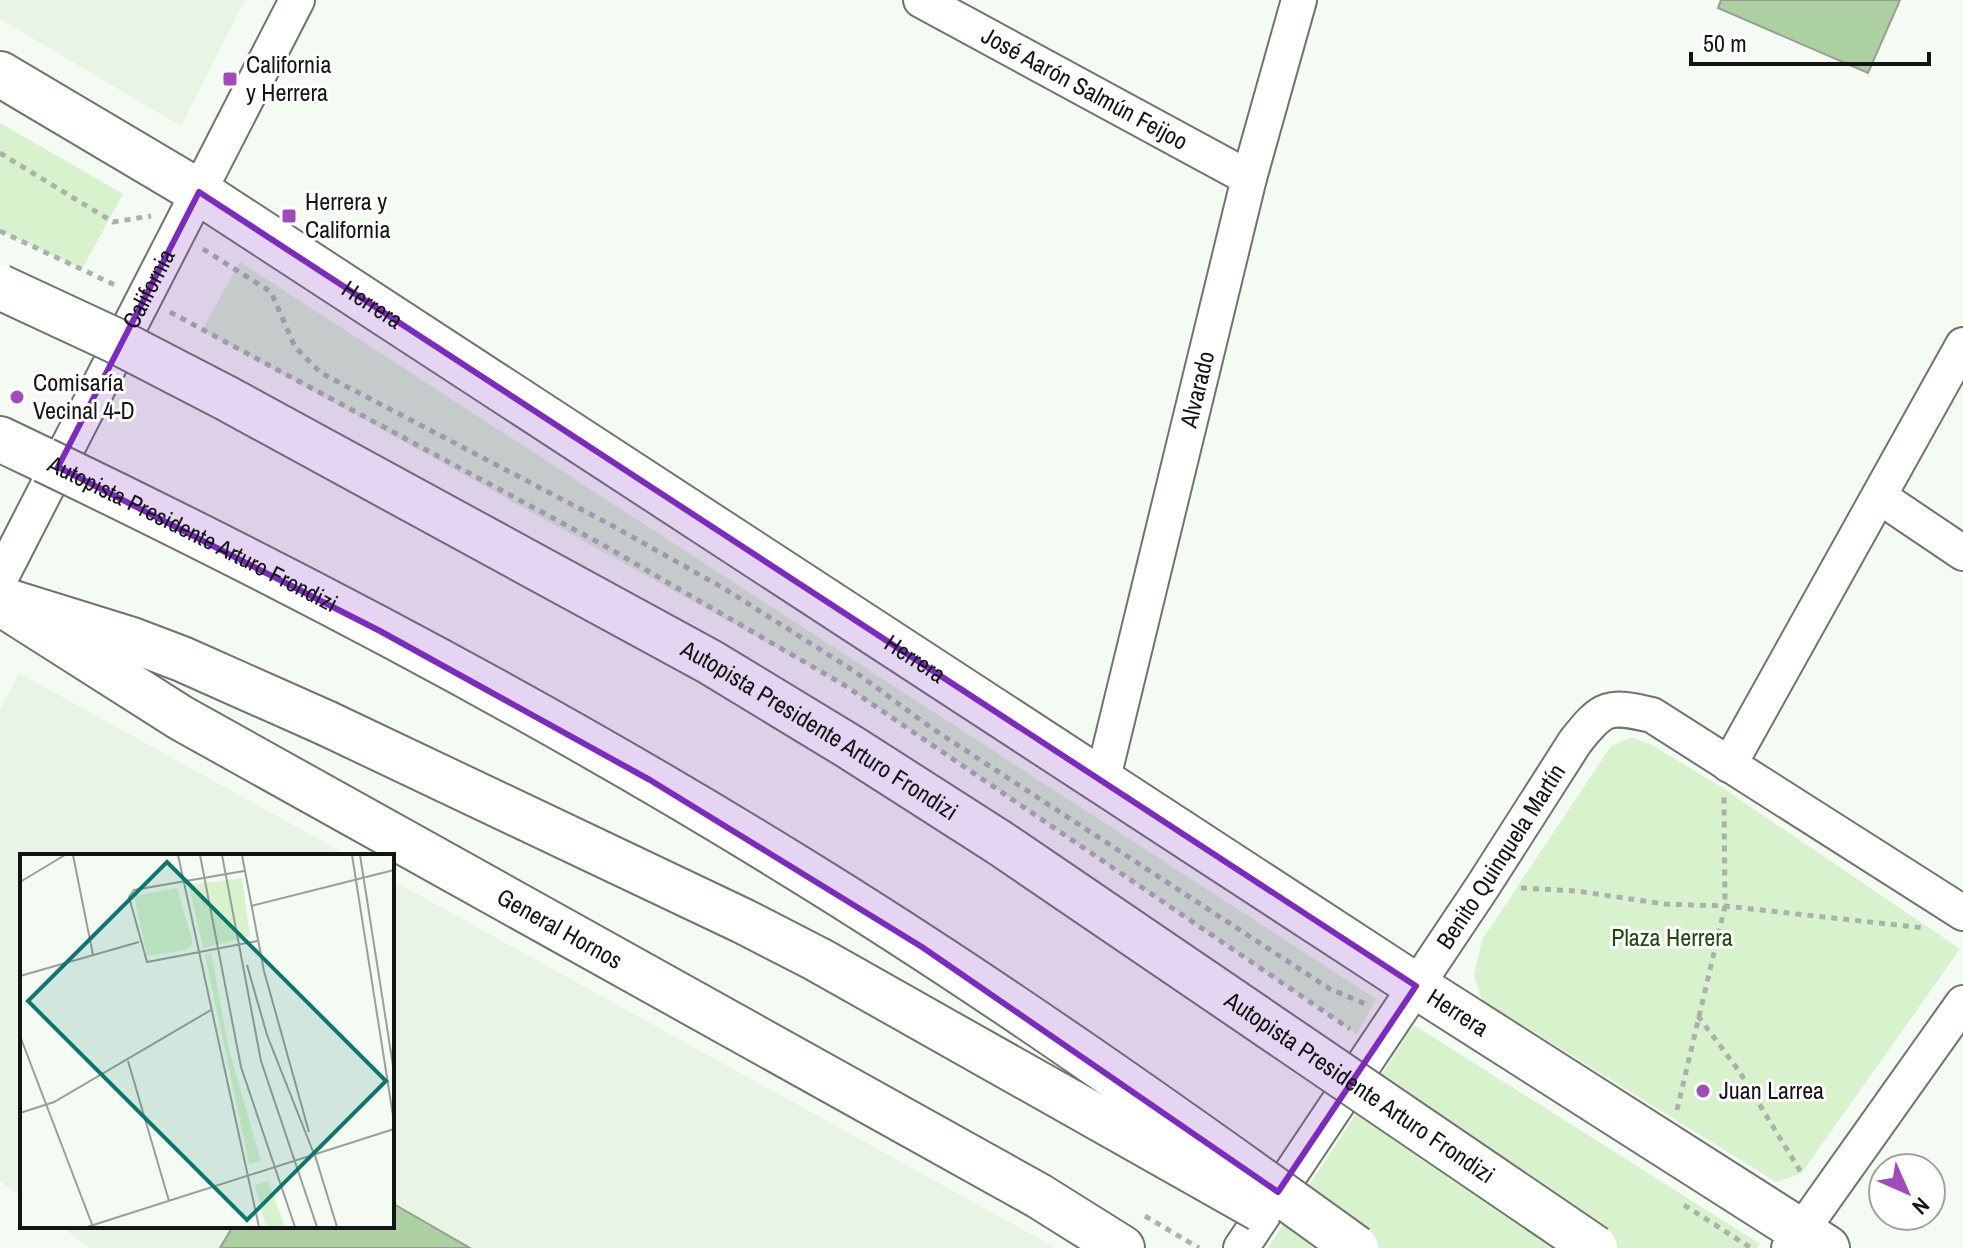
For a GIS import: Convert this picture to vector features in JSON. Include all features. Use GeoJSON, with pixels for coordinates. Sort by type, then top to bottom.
{"type":"FeatureCollection","features":[{"type":"Feature","properties":{"kind":"main road","name":"Herrera"},"geometry":{"type":"LineString","coordinates":[[0,74],[199,192],[1102,782],[1405,1003],[1670,1146],[1805,1242]]}},
{"type":"Feature","properties":{"kind":"main road","name":"Autopista Presidente Arturo Frondizi"},"geometry":{"type":"LineString","coordinates":[[0,287],[212,390],[710,662],[1000,843],[1595,1248]]}},
{"type":"Feature","properties":{"kind":"main road","name":"Autopista Presidente Arturo Frondizi"},"geometry":{"type":"LineString","coordinates":[[0,439],[143,508],[510,700],[783,859],[922,947],[1129,1087],[1356,1248]]}},
{"type":"Feature","properties":{"kind":"main road"},"geometry":{"type":"LineString","coordinates":[[0,601],[132,640],[182,659],[326,723],[743,921],[817,959],[1328,1248]]}},
{"type":"Feature","properties":{"kind":"main road","name":"General Hornos"},"geometry":{"type":"LineString","coordinates":[[0,601],[181,718],[1025,1188],[1122,1248]]}},
{"type":"Feature","properties":{"kind":"street","name":"California"},"geometry":{"type":"LineString","coordinates":[[0,579],[297,0]]}},
{"type":"Feature","properties":{"kind":"street","name":"José Aarón Salmún Feijoo"},"geometry":{"type":"LineString","coordinates":[[921,0],[1249,178]]}},
{"type":"Feature","properties":{"kind":"street","name":"Alvarado"},"geometry":{"type":"LineString","coordinates":[[1102,782],[1249,178],[1299,0]]}},
{"type":"Feature","properties":{"kind":"street"},"geometry":{"type":"LineString","coordinates":[[1957,909],[1729,765],[1963,345]]}},
{"type":"Feature","properties":{"kind":"street"},"geometry":{"type":"LineString","coordinates":[[1880,497],[1963,553]]}},
{"type":"Feature","properties":{"kind":"street","name":"Benito Quinquela Martín"},"geometry":{"type":"LineString","coordinates":[[1241,1248],[1483,886],[1575,742],[1590,724],[1604,711],[1621,708],[1652,715],[1729,765]]}},
{"type":"Feature","properties":{"kind":"street"},"geometry":{"type":"LineString","coordinates":[[1805,1242],[1829,1189],[1963,1003]]}},
{"type":"Feature","properties":{"kind":"path"},"geometry":{"type":"LineString","coordinates":[[0,153],[113,222],[151,216],[271,292],[295,347],[321,373],[613,526],[725,589],[854,671],[930,727],[1330,989],[1405,1003]]}},
{"type":"Feature","properties":{"kind":"path"},"geometry":{"type":"LineString","coordinates":[[0,231],[145,298]]}},
{"type":"Feature","properties":{"kind":"path"},"geometry":{"type":"LineString","coordinates":[[1670,1146],[1725,906],[1723,788],[1729,765]]}},
{"type":"Feature","properties":{"kind":"path"},"geometry":{"type":"LineString","coordinates":[[1483,886],[1577,891],[1664,904],[1725,906],[1930,929],[1957,909]]}},
{"type":"Feature","properties":{"kind":"path"},"geometry":{"type":"LineString","coordinates":[[1698,1015],[1739,1071],[1801,1174],[1829,1189]]}},
{"type":"Feature","properties":{"kind":"path"},"geometry":{"type":"LineString","coordinates":[[1671,1197],[1751,1248]]}},
{"type":"Feature","properties":{"kind":"highlighted area"},"geometry":{"type":"Polygon","coordinates":[[[199,192],[1416,986],[1278,1192],[922,947],[650,780],[380,631],[58,467],[199,192]]]}},
{"type":"Feature","properties":{"kind":"shaded area"},"geometry":{"type":"Polygon","coordinates":[[[0,0],[245,0],[181,126],[0,19],[0,0]]]}},
{"type":"Feature","properties":{"kind":"shaded area"},"geometry":{"type":"Polygon","coordinates":[[[19,673],[345,854],[20,854],[20,1196],[0,1181],[0,709],[19,673]]]}},
{"type":"Feature","properties":{"kind":"shaded area"},"geometry":{"type":"Polygon","coordinates":[[[394,881],[1056,1248],[90,1248],[64,1228],[394,1228],[394,881]]]}},
{"type":"Feature","properties":{"kind":"green space"},"geometry":{"type":"Polygon","coordinates":[[[0,123],[123,194],[82,269],[0,231],[0,123]]]}},
{"type":"Feature","properties":{"kind":"green space"},"geometry":{"type":"Polygon","coordinates":[[[240,262],[1376,999],[1357,1034],[844,685],[202,330],[240,262]]]}},
{"type":"Feature","properties":{"kind":"green space","name":"Plaza Herrera"},"geometry":{"type":"Polygon","coordinates":[[[1631,737],[1652,745],[1723,788],[1960,949],[1801,1174],[1776,1182],[1482,1000],[1474,975],[1482,940],[1611,746],[1631,737]]]}},
{"type":"Feature","properties":{"kind":"green space"},"geometry":{"type":"Polygon","coordinates":[[[1414,1025],[1760,1244],[1757,1248],[1268,1248],[1414,1025]]]}},
{"type":"Feature","properties":{"kind":"building"},"geometry":{"type":"Polygon","coordinates":[[[1721,0],[1900,0],[1868,73],[1718,8],[1721,0]]]}},
{"type":"Feature","properties":{"kind":"building"},"geometry":{"type":"Polygon","coordinates":[[[394,1204],[470,1248],[220,1248],[232,1228],[394,1228],[394,1204]]]}},
{"type":"Feature","properties":{"kind":"place","name":"California y Herrera"},"geometry":{"type":"Point","coordinates":[230,79]}},
{"type":"Feature","properties":{"kind":"place","name":"Herrera y California"},"geometry":{"type":"Point","coordinates":[289,216]}},
{"type":"Feature","properties":{"kind":"place","name":"Comisaría Vecinal 4-D"},"geometry":{"type":"Point","coordinates":[17,397]}},
{"type":"Feature","properties":{"kind":"place","name":"Juan Larrea"},"geometry":{"type":"Point","coordinates":[1703,1091]}}]}
